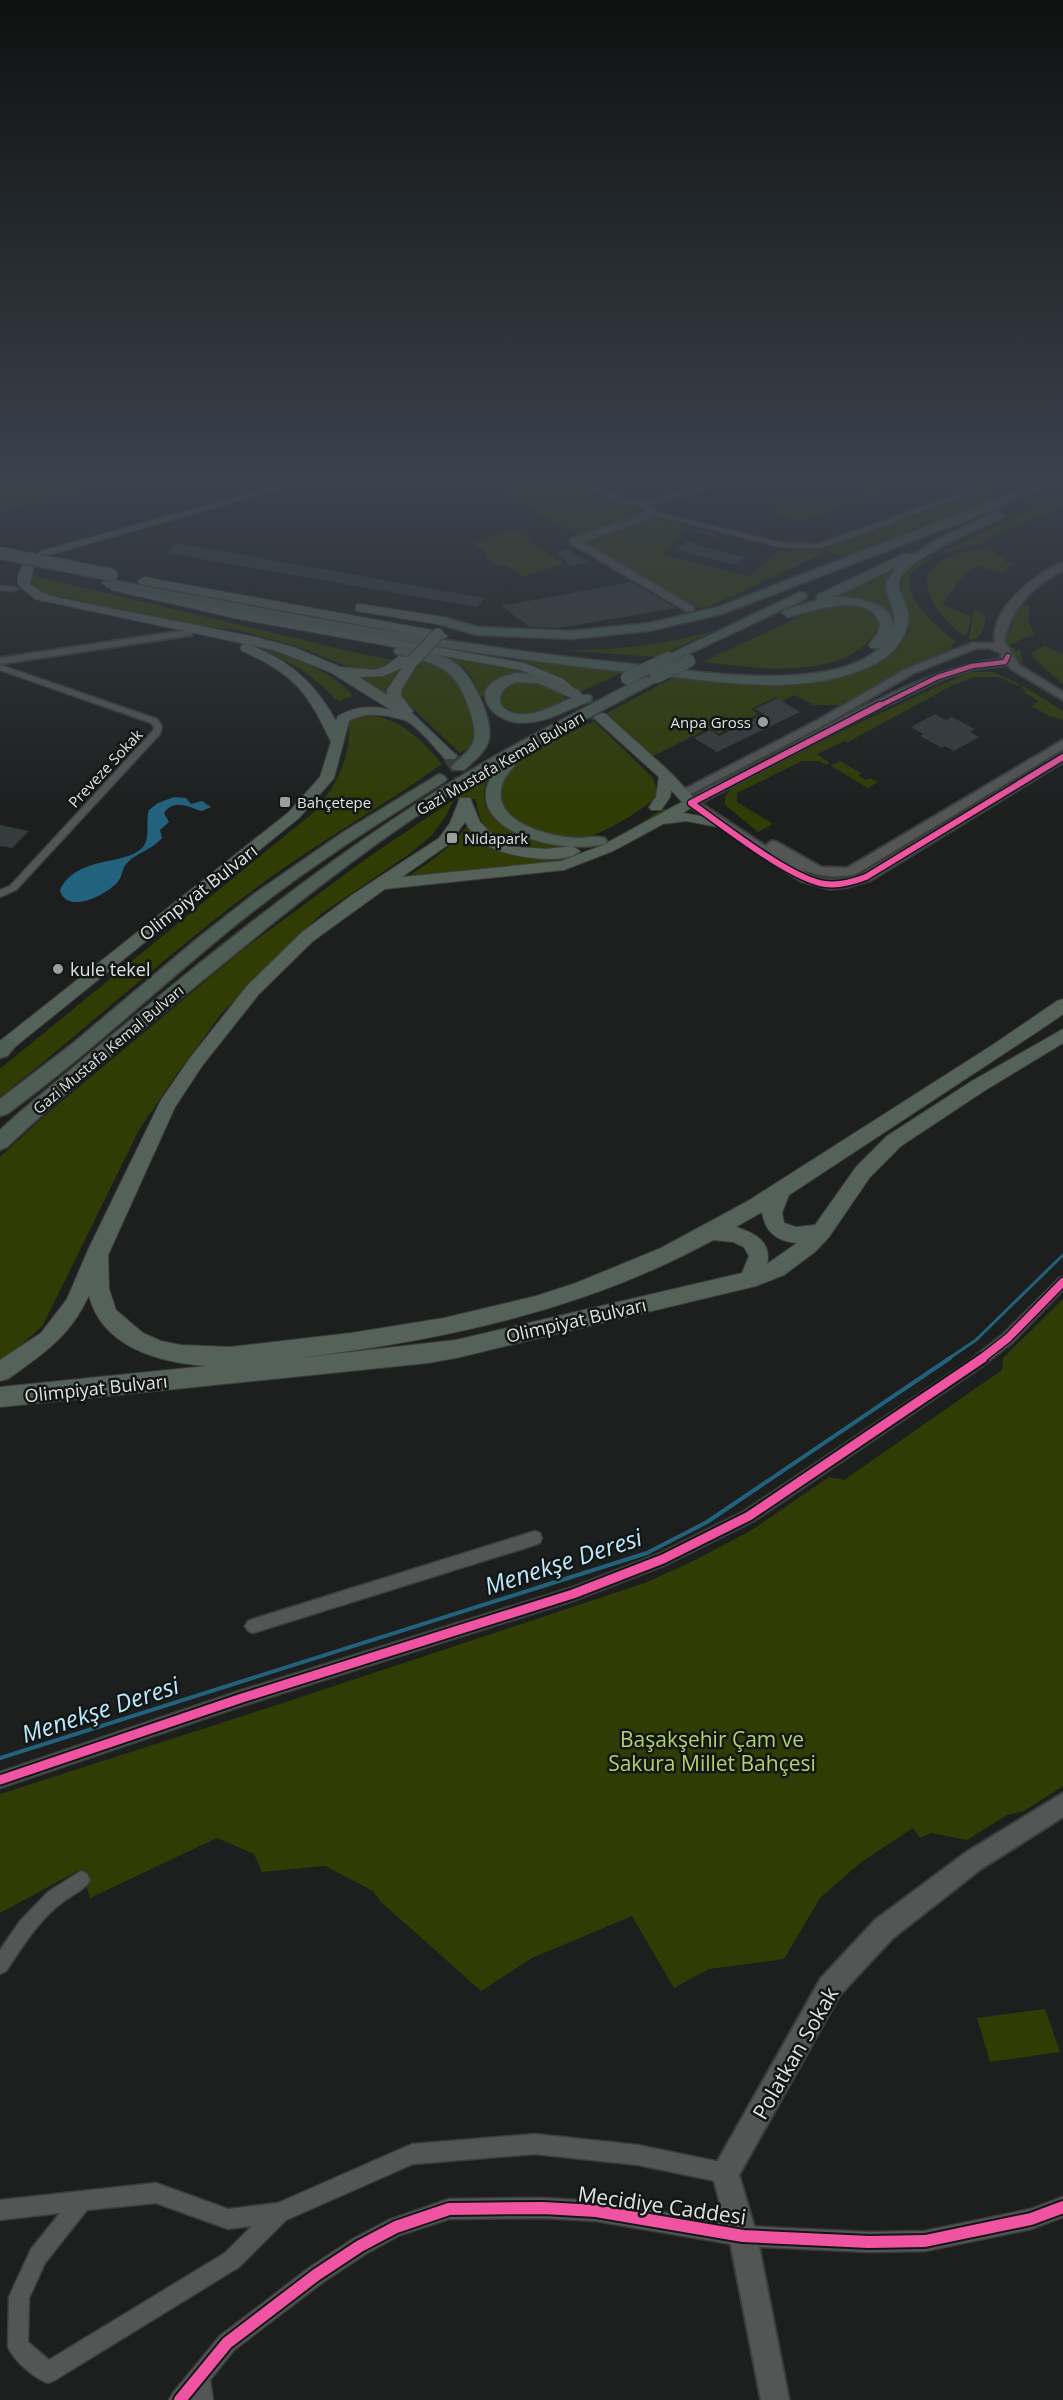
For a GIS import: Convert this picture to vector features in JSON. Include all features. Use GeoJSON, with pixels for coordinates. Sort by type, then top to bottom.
{"type":"FeatureCollection","features":[{"type":"Feature","properties":{"kind":"highway"},"geometry":{"type":"LineString","coordinates":[[160,590],[469,649],[614,667],[773,680],[800,678],[850,668],[870,661],[885,650],[902,625],[901,609],[894,590]]}},
{"type":"Feature","properties":{"kind":"highway"},"geometry":{"type":"LineString","coordinates":[[689,620],[710,610],[773,590]]}},
{"type":"Feature","properties":{"kind":"highway"},"geometry":{"type":"LineString","coordinates":[[438,630],[555,635],[622,631],[750,610],[793,590]]}},
{"type":"Feature","properties":{"kind":"highway","name":"Gazi Mustafa Kemal Bulvarı"},"geometry":{"type":"LineString","coordinates":[[0,1109],[104,1029],[204,941],[293,872],[455,762],[579,696],[627,678],[814,590]]}},
{"type":"Feature","properties":{"kind":"highway","name":"Gazi Mustafa Kemal Bulvarı"},"geometry":{"type":"LineString","coordinates":[[0,1142],[27,1117],[299,893],[440,794],[530,742],[647,681],[838,590]]}},
{"type":"Feature","properties":{"kind":"highway"},"geometry":{"type":"LineString","coordinates":[[438,630],[474,642],[617,659],[770,673],[818,670],[852,660],[879,642],[887,630],[888,622],[883,614],[866,604],[855,602],[833,601],[789,613]]}},
{"type":"Feature","properties":{"kind":"highway"},"geometry":{"type":"LineString","coordinates":[[239,615],[333,639],[429,656],[453,668],[465,678],[483,727],[483,739],[479,749],[455,762]]}},
{"type":"Feature","properties":{"kind":"highway"},"geometry":{"type":"LineString","coordinates":[[438,630],[607,646]]}},
{"type":"Feature","properties":{"kind":"highway"},"geometry":{"type":"LineString","coordinates":[[522,678],[547,681],[579,696],[542,716],[517,718],[503,713],[492,705],[490,698],[498,684],[522,678]]}},
{"type":"Feature","properties":{"kind":"highway"},"geometry":{"type":"LineString","coordinates":[[530,742],[495,776],[491,793],[498,813],[508,823],[537,837],[571,844],[599,841]]}},
{"type":"Feature","properties":{"kind":"main road"},"geometry":{"type":"LineString","coordinates":[[16,590],[37,601],[247,648],[282,665],[330,703],[345,705],[360,698],[361,690],[355,681]]}},
{"type":"Feature","properties":{"kind":"main road"},"geometry":{"type":"LineString","coordinates":[[31,590],[39,596],[58,601],[218,633],[289,650],[355,681],[388,703],[419,727],[455,762]]}},
{"type":"Feature","properties":{"kind":"main road"},"geometry":{"type":"LineString","coordinates":[[125,590],[239,615],[524,667],[549,678],[579,696]]}},
{"type":"Feature","properties":{"kind":"main road"},"geometry":{"type":"LineString","coordinates":[[198,590],[438,630]]}},
{"type":"Feature","properties":{"kind":"main road"},"geometry":{"type":"LineString","coordinates":[[645,590],[689,620]]}},
{"type":"Feature","properties":{"kind":"main road"},"geometry":{"type":"LineString","coordinates":[[324,665],[363,674],[378,674],[391,670],[408,660],[438,630]]}},
{"type":"Feature","properties":{"kind":"main road"},"geometry":{"type":"LineString","coordinates":[[408,660],[394,696],[419,727]]}},
{"type":"Feature","properties":{"kind":"main road"},"geometry":{"type":"LineString","coordinates":[[306,684],[326,714],[338,741]]}},
{"type":"Feature","properties":{"kind":"main road","name":"Olimpiyat Bulvarı"},"geometry":{"type":"LineString","coordinates":[[2,1049],[276,831],[310,800],[327,778],[343,719],[361,711],[385,712],[419,727]]}},
{"type":"Feature","properties":{"kind":"main road"},"geometry":{"type":"LineString","coordinates":[[601,717],[691,798]]}},
{"type":"Feature","properties":{"kind":"main road"},"geometry":{"type":"LineString","coordinates":[[656,807],[663,797],[666,776]]}},
{"type":"Feature","properties":{"kind":"main road"},"geometry":{"type":"LineString","coordinates":[[0,1372],[48,1339],[75,1304],[167,1105],[196,1062],[253,990],[308,937],[444,841],[457,824],[465,801],[473,824],[492,842],[526,853],[559,853],[582,848],[599,841],[656,807],[691,798]]}},
{"type":"Feature","properties":{"kind":"main road"},"geometry":{"type":"LineString","coordinates":[[379,885],[564,865],[608,848],[652,824],[691,798]]}},
{"type":"Feature","properties":{"kind":"main road"},"geometry":{"type":"LineString","coordinates":[[652,824],[686,817],[718,816]]}},
{"type":"Feature","properties":{"kind":"main road"},"geometry":{"type":"LineString","coordinates":[[98,1250],[97,1282],[102,1302],[113,1323],[137,1341],[168,1351],[208,1358],[396,1338],[487,1319],[526,1309],[610,1280],[709,1233],[969,1080],[1001,1049],[1063,1005]]}},
{"type":"Feature","properties":{"kind":"main road","name":"Olimpiyat Bulvarı"},"geometry":{"type":"LineString","coordinates":[[0,1397],[420,1355],[749,1280],[777,1269],[795,1258],[822,1231],[862,1172],[969,1080],[1063,1035]]}},
{"type":"Feature","properties":{"kind":"main road"},"geometry":{"type":"LineString","coordinates":[[783,1188],[772,1205],[773,1222],[778,1230],[795,1237],[822,1231]]}},
{"type":"Feature","properties":{"kind":"main road"},"geometry":{"type":"LineString","coordinates":[[709,1233],[734,1234],[755,1244],[760,1255],[757,1268],[749,1280]]}},
{"type":"Feature","properties":{"kind":"street"},"geometry":{"type":"LineString","coordinates":[[1013,590],[1003,601],[989,636],[967,654],[972,660],[1011,674],[1063,704]]}},
{"type":"Feature","properties":{"kind":"street"},"geometry":{"type":"LineString","coordinates":[[1024,590],[1009,609],[999,641],[1010,662],[1020,672],[1063,697]]}},
{"type":"Feature","properties":{"kind":"street"},"geometry":{"type":"LineString","coordinates":[[121,641],[140,634],[145,630],[145,624]]}},
{"type":"Feature","properties":{"kind":"street"},"geometry":{"type":"LineString","coordinates":[[0,661],[121,641],[188,633]]}},
{"type":"Feature","properties":{"kind":"street"},"geometry":{"type":"LineString","coordinates":[[996,646],[1006,653],[1008,659],[1000,664],[972,666],[938,677],[859,715],[723,787],[691,798],[910,671],[974,647],[996,646]]}},
{"type":"Feature","properties":{"kind":"street","name":"Preveze Sokak"},"geometry":{"type":"LineString","coordinates":[[0,667],[154,721],[158,726],[157,732],[13,888],[0,894]]}},
{"type":"Feature","properties":{"kind":"street"},"geometry":{"type":"LineString","coordinates":[[691,798],[796,874],[814,883],[843,885],[866,877],[894,853],[1063,744]]}},
{"type":"Feature","properties":{"kind":"street"},"geometry":{"type":"LineString","coordinates":[[894,853],[1063,757]]}},
{"type":"Feature","properties":{"kind":"street"},"geometry":{"type":"LineString","coordinates":[[718,816],[718,796],[723,787]]}},
{"type":"Feature","properties":{"kind":"street"},"geometry":{"type":"LineString","coordinates":[[0,1780],[214,1708],[610,1581],[704,1541],[749,1516],[975,1364],[1008,1338],[1063,1282]]}},
{"type":"Feature","properties":{"kind":"street"},"geometry":{"type":"LineString","coordinates":[[253,1626],[535,1538]]}},
{"type":"Feature","properties":{"kind":"street","name":"Polatkan Sokak"},"geometry":{"type":"LineString","coordinates":[[725,2174],[830,1987],[884,1929],[973,1861],[1063,1804]]}},
{"type":"Feature","properties":{"kind":"street"},"geometry":{"type":"LineString","coordinates":[[0,1965],[37,1912],[57,1893],[81,1880]]}},
{"type":"Feature","properties":{"kind":"street"},"geometry":{"type":"LineString","coordinates":[[0,2210],[156,2193],[228,2219],[279,2212],[412,2154],[536,2144],[638,2155],[725,2174],[743,2236],[775,2400]]}},
{"type":"Feature","properties":{"kind":"street"},"geometry":{"type":"LineString","coordinates":[[82,2201],[38,2256],[19,2296],[18,2347],[48,2373],[232,2260],[279,2212]]}},
{"type":"Feature","properties":{"kind":"street","name":"Mecidiye Caddesi"},"geometry":{"type":"LineString","coordinates":[[180,2400],[227,2343],[316,2275],[360,2246],[396,2227],[449,2209],[486,2207],[596,2211],[743,2236],[869,2242],[925,2241],[1020,2221],[1063,2208]]}},
{"type":"Feature","properties":{"kind":"street"},"geometry":{"type":"LineString","coordinates":[[199,2378],[202,2400]]}},
{"type":"Feature","properties":{"kind":"green space"},"geometry":{"type":"Polygon","coordinates":[[[39,590],[94,590],[397,661],[382,669],[368,672],[355,670],[299,647],[238,630],[197,626],[48,594],[39,590]]]}},
{"type":"Feature","properties":{"kind":"green space"},"geometry":{"type":"Polygon","coordinates":[[[667,590],[745,590],[711,606],[698,608],[667,590]]]}},
{"type":"Feature","properties":{"kind":"green space"},"geometry":{"type":"Polygon","coordinates":[[[850,590],[887,590],[893,616],[866,601],[836,597],[850,590]]]}},
{"type":"Feature","properties":{"kind":"green space"},"geometry":{"type":"Polygon","coordinates":[[[901,590],[910,590],[916,603],[932,622],[956,641],[947,653],[906,668],[840,705],[814,705],[795,695],[782,701],[776,697],[751,709],[758,714],[718,734],[709,728],[653,756],[607,713],[676,676],[802,683],[840,678],[878,663],[898,649],[909,631],[908,615],[901,590]]]}},
{"type":"Feature","properties":{"kind":"green space"},"geometry":{"type":"Polygon","coordinates":[[[929,590],[953,590],[942,604],[972,617],[966,636],[951,626],[929,590]]]}},
{"type":"Feature","properties":{"kind":"green space"},"geometry":{"type":"Polygon","coordinates":[[[838,604],[868,609],[881,623],[867,642],[849,656],[826,664],[801,668],[749,667],[702,662],[825,605],[838,604]]]}},
{"type":"Feature","properties":{"kind":"green space"},"geometry":{"type":"Polygon","coordinates":[[[1020,604],[1029,605],[1028,620],[1034,634],[1009,645],[1006,640],[1020,604]]]}},
{"type":"Feature","properties":{"kind":"green space"},"geometry":{"type":"Polygon","coordinates":[[[974,609],[986,617],[980,635],[969,640],[974,609]]]}},
{"type":"Feature","properties":{"kind":"green space"},"geometry":{"type":"Polygon","coordinates":[[[717,630],[656,657],[558,650],[638,646],[678,640],[717,630]]]}},
{"type":"Feature","properties":{"kind":"green space"},"geometry":{"type":"Polygon","coordinates":[[[239,640],[314,667],[341,684],[352,694],[351,697],[339,701],[335,699],[303,671],[266,651],[239,640]]]}},
{"type":"Feature","properties":{"kind":"green space"},"geometry":{"type":"Polygon","coordinates":[[[1009,645],[1017,651],[1020,650],[1023,665],[1009,645]]]}},
{"type":"Feature","properties":{"kind":"green space"},"geometry":{"type":"Polygon","coordinates":[[[1045,646],[1063,654],[1063,684],[1033,658],[1032,652],[1045,646]]]}},
{"type":"Feature","properties":{"kind":"green space"},"geometry":{"type":"Polygon","coordinates":[[[441,654],[529,673],[500,679],[490,686],[481,699],[475,682],[467,671],[441,654]]]}},
{"type":"Feature","properties":{"kind":"green space"},"geometry":{"type":"Polygon","coordinates":[[[425,658],[441,664],[450,672],[466,698],[476,738],[468,748],[460,753],[400,696],[400,687],[425,658]]]}},
{"type":"Feature","properties":{"kind":"green space"},"geometry":{"type":"Polygon","coordinates":[[[515,659],[629,669],[578,693],[542,669],[515,659]]]}},
{"type":"Feature","properties":{"kind":"green space"},"geometry":{"type":"Polygon","coordinates":[[[404,669],[388,688],[388,696],[355,675],[386,674],[404,669]]]}},
{"type":"Feature","properties":{"kind":"green space"},"geometry":{"type":"Polygon","coordinates":[[[969,672],[993,672],[1021,685],[998,677],[974,677],[953,685],[848,742],[844,741],[817,754],[830,763],[826,765],[819,761],[802,761],[737,793],[737,802],[773,824],[758,832],[725,805],[725,797],[731,788],[840,732],[969,672]]]}},
{"type":"Feature","properties":{"kind":"green space"},"geometry":{"type":"Polygon","coordinates":[[[522,681],[546,686],[568,700],[533,714],[516,712],[498,702],[498,695],[510,683],[522,681]]]}},
{"type":"Feature","properties":{"kind":"green space"},"geometry":{"type":"Polygon","coordinates":[[[1023,686],[1063,711],[1063,720],[1031,706],[1039,701],[1024,693],[1026,691],[1021,688],[1023,686]]]}},
{"type":"Feature","properties":{"kind":"green space"},"geometry":{"type":"Polygon","coordinates":[[[369,715],[391,721],[410,732],[442,764],[292,862],[236,903],[0,1097],[0,1069],[314,812],[341,771],[348,748],[348,723],[357,717],[369,715]]]}},
{"type":"Feature","properties":{"kind":"green space"},"geometry":{"type":"Polygon","coordinates":[[[594,721],[653,778],[657,790],[655,798],[620,822],[583,838],[570,838],[539,830],[510,814],[501,803],[499,791],[504,777],[512,768],[533,752],[594,721]]]}},
{"type":"Feature","properties":{"kind":"green space"},"geometry":{"type":"Polygon","coordinates":[[[840,761],[861,773],[858,775],[866,780],[870,778],[878,782],[868,788],[831,766],[840,761]]]}},
{"type":"Feature","properties":{"kind":"green space"},"geometry":{"type":"Polygon","coordinates":[[[489,776],[484,793],[486,806],[494,818],[505,827],[520,834],[566,847],[530,847],[506,842],[486,828],[480,818],[475,799],[455,799],[489,776]]]}},
{"type":"Feature","properties":{"kind":"green space"},"geometry":{"type":"Polygon","coordinates":[[[454,800],[432,835],[411,853],[321,914],[222,1013],[139,1130],[43,1325],[17,1349],[0,1359],[0,1157],[43,1117],[245,948],[370,856],[454,800]]]}},
{"type":"Feature","properties":{"kind":"green space"},"geometry":{"type":"Polygon","coordinates":[[[664,808],[667,810],[584,855],[552,863],[410,875],[441,853],[467,826],[480,839],[495,848],[511,854],[547,858],[565,856],[599,846],[664,808]]]}},
{"type":"Feature","properties":{"kind":"green space","name":"Başakşehir Çam ve Sakura Millet Bahçesi"},"geometry":{"type":"Polygon","coordinates":[[[1063,1299],[1063,1786],[1024,1811],[1007,1815],[967,1840],[931,1833],[920,1838],[913,1828],[860,1863],[820,1898],[784,1959],[709,1969],[674,1988],[632,1916],[532,1958],[481,1991],[381,1902],[373,1891],[325,1866],[262,1872],[254,1854],[217,1838],[90,1898],[81,1869],[0,1913],[0,1794],[645,1583],[693,1561],[752,1530],[829,1477],[844,1480],[1002,1370],[1003,1358],[1063,1299]]]}},
{"type":"Feature","properties":{"kind":"green space"},"geometry":{"type":"Polygon","coordinates":[[[1045,2009],[1060,2052],[990,2062],[977,2018],[1045,2009]]]}},
{"type":"Feature","properties":{"kind":"water"},"geometry":{"type":"Polygon","coordinates":[[[174,797],[186,798],[191,804],[202,801],[211,807],[202,811],[182,805],[168,808],[164,813],[169,822],[160,830],[162,838],[127,863],[114,886],[88,900],[79,902],[64,898],[60,890],[77,871],[126,857],[143,847],[147,839],[149,810],[158,803],[174,797]]]}},
{"type":"Feature","properties":{"kind":"building"},"geometry":{"type":"Polygon","coordinates":[[[379,590],[439,590],[484,598],[477,607],[379,590]]]}},
{"type":"Feature","properties":{"kind":"building"},"geometry":{"type":"Polygon","coordinates":[[[588,590],[645,590],[676,608],[559,628],[530,627],[501,606],[588,590]]]}},
{"type":"Feature","properties":{"kind":"building","name":"Anpa Gross"},"geometry":{"type":"Polygon","coordinates":[[[777,698],[800,712],[717,752],[694,738],[710,730],[719,736],[764,714],[755,709],[777,698]]]}},
{"type":"Feature","properties":{"kind":"building"},"geometry":{"type":"Polygon","coordinates":[[[935,714],[946,720],[952,717],[975,729],[970,732],[979,737],[954,751],[945,746],[942,748],[920,736],[923,734],[911,727],[935,714]]]}},
{"type":"Feature","properties":{"kind":"building"},"geometry":{"type":"Polygon","coordinates":[[[0,825],[29,831],[12,848],[0,846],[0,825]]]}},
{"type":"Feature","properties":{"kind":"waterway","name":"Menekşe Deresi"},"geometry":{"type":"LineString","coordinates":[[948,1359],[976,1340],[1063,1255]]}},
{"type":"Feature","properties":{"kind":"waterway","name":"Menekşe Deresi"},"geometry":{"type":"LineString","coordinates":[[0,1758],[647,1553],[707,1522],[950,1358]]}},
{"type":"Feature","properties":{"kind":"tunnel"},"geometry":{"type":"LineString","coordinates":[[574,694],[589,707]]}},
{"type":"Feature","properties":{"kind":"tunnel"},"geometry":{"type":"LineString","coordinates":[[587,705],[601,717]]}},
{"type":"Feature","properties":{"kind":"tunnel"},"geometry":{"type":"LineString","coordinates":[[450,756],[460,772],[465,801]]}},
{"type":"Feature","properties":{"kind":"cycle path"},"geometry":{"type":"LineString","coordinates":[[1008,656],[1005,662],[972,666],[938,677],[859,715],[691,803],[796,874],[814,882],[839,884],[866,877],[1063,757]]}},
{"type":"Feature","properties":{"kind":"cycle path"},"geometry":{"type":"LineString","coordinates":[[0,1780],[242,1698],[573,1594],[618,1578],[707,1539],[749,1516],[975,1364],[1008,1338],[1063,1282]]}},
{"type":"Feature","properties":{"kind":"cycle path"},"geometry":{"type":"LineString","coordinates":[[180,2400],[227,2343],[316,2275],[360,2246],[396,2227],[449,2209],[543,2208],[596,2211],[743,2236],[869,2242],[925,2241],[1031,2219],[1063,2207]]}},
{"type":"Feature","properties":{"kind":"place","name":"Anpa Gross"},"geometry":{"type":"Point","coordinates":[763,722]}},
{"type":"Feature","properties":{"kind":"place","name":"Bahçetepe"},"geometry":{"type":"Point","coordinates":[285,802]}},
{"type":"Feature","properties":{"kind":"place","name":"Nidapark"},"geometry":{"type":"Point","coordinates":[452,838]}},
{"type":"Feature","properties":{"kind":"place","name":"kule tekel"},"geometry":{"type":"Point","coordinates":[58,969]}}]}
